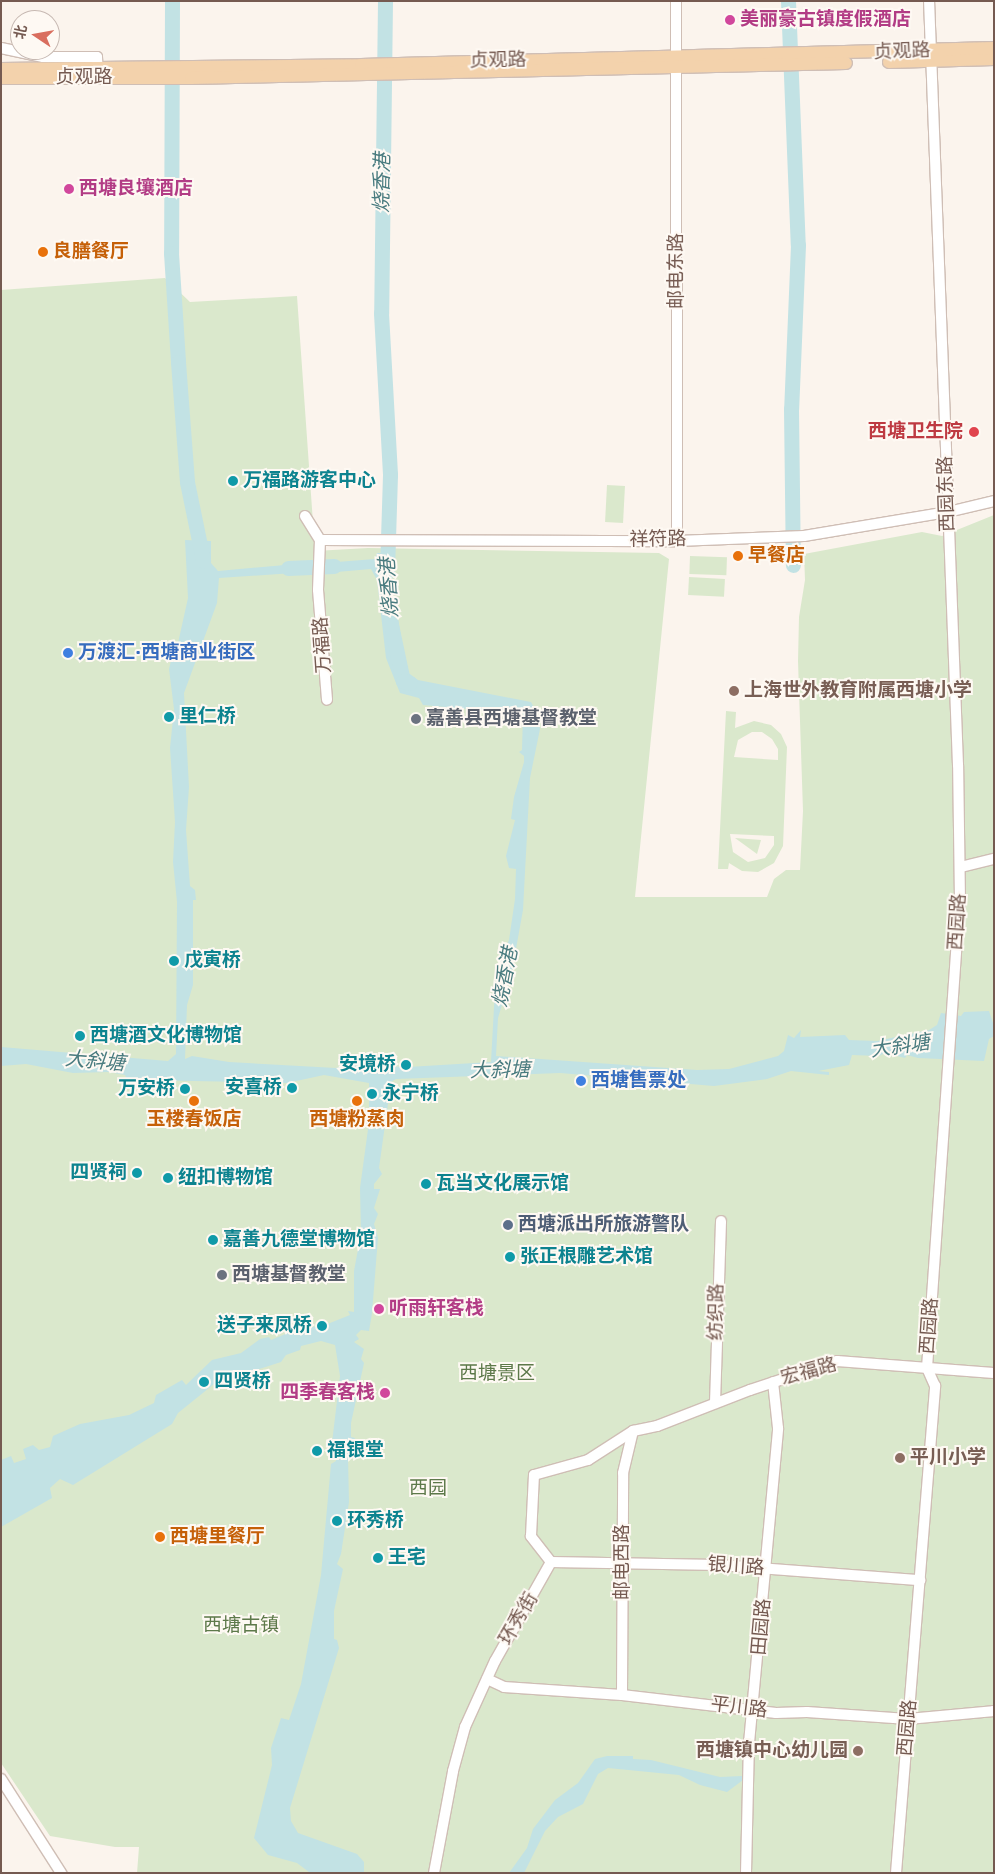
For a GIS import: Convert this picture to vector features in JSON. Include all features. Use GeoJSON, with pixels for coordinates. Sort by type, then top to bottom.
{"type":"FeatureCollection","features":[{"type":"Feature","properties":{"kind":"main road","name":"贞观路"},"geometry":{"type":"LineString","coordinates":[[822,59],[900,62],[994,48]]}},
{"type":"Feature","properties":{"kind":"main road","name":"贞观路"},"geometry":{"type":"LineString","coordinates":[[1,69],[191,73],[931,56],[994,59]]}},
{"type":"Feature","properties":{"kind":"main road","name":"贞观路"},"geometry":{"type":"LineString","coordinates":[[1,78],[98,72]]}},
{"type":"Feature","properties":{"kind":"street","name":"邮电东路"},"geometry":{"type":"LineString","coordinates":[[676,1],[677,541]]}},
{"type":"Feature","properties":{"kind":"street","name":"西园东路"},"geometry":{"type":"LineString","coordinates":[[929,1],[961,867]]}},
{"type":"Feature","properties":{"kind":"street"},"geometry":{"type":"LineString","coordinates":[[1,48],[43,57],[97,57],[98,72]]}},
{"type":"Feature","properties":{"kind":"street","name":"祥符路"},"geometry":{"type":"LineString","coordinates":[[320,540],[677,541],[804,536],[948,512],[994,501]]}},
{"type":"Feature","properties":{"kind":"street"},"geometry":{"type":"LineString","coordinates":[[305,516],[320,540]]}},
{"type":"Feature","properties":{"kind":"street","name":"万福路"},"geometry":{"type":"LineString","coordinates":[[320,540],[317,557],[318,590],[327,700]]}},
{"type":"Feature","properties":{"kind":"street"},"geometry":{"type":"LineString","coordinates":[[961,867],[994,858]]}},
{"type":"Feature","properties":{"kind":"street","name":"西园路"},"geometry":{"type":"LineString","coordinates":[[896,1873],[935,1386],[927,1368],[961,867]]}},
{"type":"Feature","properties":{"kind":"street","name":"纺织路"},"geometry":{"type":"LineString","coordinates":[[715,1403],[721,1221]]}},
{"type":"Feature","properties":{"kind":"street","name":"宏福路"},"geometry":{"type":"LineString","coordinates":[[633,1431],[657,1426],[773,1382],[837,1361],[994,1373]]}},
{"type":"Feature","properties":{"kind":"street","name":"田园路"},"geometry":{"type":"LineString","coordinates":[[746,1873],[749,1743],[778,1428],[773,1382]]}},
{"type":"Feature","properties":{"kind":"street"},"geometry":{"type":"LineString","coordinates":[[551,1562],[531,1536],[534,1475],[588,1460],[633,1431]]}},
{"type":"Feature","properties":{"kind":"street","name":"邮电西路"},"geometry":{"type":"LineString","coordinates":[[622,1695],[623,1473],[633,1431]]}},
{"type":"Feature","properties":{"kind":"street","name":"银川路"},"geometry":{"type":"LineString","coordinates":[[551,1562],[622,1562],[766,1569],[920,1580]]}},
{"type":"Feature","properties":{"kind":"street","name":"环秀街"},"geometry":{"type":"LineString","coordinates":[[434,1873],[453,1770],[465,1727],[486,1679],[551,1562]]}},
{"type":"Feature","properties":{"kind":"street","name":"平川路"},"geometry":{"type":"LineString","coordinates":[[486,1679],[504,1688],[622,1695],[753,1710],[908,1719],[994,1711]]}},
{"type":"Feature","properties":{"kind":"street"},"geometry":{"type":"LineString","coordinates":[[1,1779],[61,1873]]}},
{"type":"Feature","properties":{"kind":"green space","name":"西塘景区"},"geometry":{"type":"Polygon","coordinates":[[[165,278],[190,302],[297,296],[315,551],[368,548],[659,553],[669,559],[635,897],[767,897],[774,879],[786,870],[800,870],[803,811],[798,661],[799,617],[805,580],[804,554],[922,532],[942,536],[994,515],[994,1873],[137,1873],[139,1847],[115,1847],[50,1836],[1,1763],[1,290],[165,278]]]}},
{"type":"Feature","properties":{"kind":"green space"},"geometry":{"type":"Polygon","coordinates":[[[607,485],[625,486],[623,523],[605,522],[607,485]]]}},
{"type":"Feature","properties":{"kind":"green space"},"geometry":{"type":"Polygon","coordinates":[[[690,556],[727,557],[726,575],[689,574],[690,556]]]}},
{"type":"Feature","properties":{"kind":"green space"},"geometry":{"type":"Polygon","coordinates":[[[689,577],[725,579],[724,597],[688,595],[689,577]]]}},
{"type":"Feature","properties":{"kind":"green space"},"geometry":{"type":"Polygon","coordinates":[[[726,711],[736,712],[735,728],[754,721],[771,725],[781,734],[787,747],[783,846],[774,863],[758,872],[742,871],[729,863],[728,869],[718,869],[726,711]],[[752,732],[738,740],[734,757],[778,760],[778,749],[772,739],[762,732],[752,732]],[[730,834],[733,852],[748,862],[765,858],[774,845],[774,836],[730,834]]]}},
{"type":"Feature","properties":{"kind":"green space"},"geometry":{"type":"Polygon","coordinates":[[[735,838],[761,840],[757,854],[735,838]]]}},
{"type":"Feature","properties":{"kind":"water","name":"大斜塘"},"geometry":{"type":"Polygon","coordinates":[[[185,540],[211,541],[211,563],[218,571],[308,563],[308,572],[219,578],[217,603],[184,693],[189,787],[186,830],[190,886],[195,890],[196,900],[193,900],[193,985],[187,1005],[185,1059],[192,1056],[229,1062],[336,1068],[347,1065],[408,1067],[491,1062],[495,989],[502,948],[505,949],[509,940],[515,899],[516,869],[509,868],[506,856],[515,820],[511,819],[514,797],[524,762],[524,756],[519,752],[522,750],[523,714],[423,705],[419,698],[400,693],[386,658],[377,580],[371,569],[325,573],[324,563],[375,559],[377,553],[389,553],[393,619],[398,618],[401,637],[392,639],[399,666],[418,680],[531,702],[537,713],[540,729],[530,778],[523,910],[512,971],[498,1018],[496,1056],[697,1070],[729,1069],[778,1056],[784,1051],[788,1035],[794,1038],[801,1030],[800,1037],[845,1035],[849,1040],[877,1041],[929,1030],[937,1025],[941,1013],[961,1016],[964,1012],[989,1011],[994,1026],[994,1036],[989,1039],[984,1061],[918,1058],[907,1055],[905,1058],[885,1053],[879,1056],[852,1055],[849,1065],[818,1071],[829,1072],[829,1075],[791,1071],[767,1079],[714,1086],[560,1073],[396,1079],[391,1082],[379,1168],[382,1174],[374,1184],[374,1189],[380,1189],[374,1208],[378,1214],[374,1224],[378,1238],[372,1313],[369,1331],[361,1330],[356,1335],[359,1339],[354,1342],[364,1349],[361,1359],[364,1363],[351,1423],[351,1437],[355,1438],[348,1457],[349,1502],[341,1554],[337,1564],[343,1569],[334,1611],[334,1639],[337,1640],[339,1648],[290,1808],[291,1821],[298,1833],[357,1854],[364,1862],[364,1873],[309,1872],[297,1863],[268,1855],[254,1838],[272,1765],[271,1748],[281,1718],[289,1720],[301,1684],[321,1575],[331,1464],[336,1461],[335,1453],[331,1451],[340,1376],[335,1345],[321,1341],[301,1346],[300,1350],[286,1355],[281,1362],[214,1384],[178,1413],[172,1424],[73,1485],[60,1479],[50,1488],[52,1498],[1,1527],[1,1460],[11,1456],[14,1463],[26,1459],[23,1449],[33,1445],[39,1450],[50,1447],[53,1436],[80,1424],[129,1415],[154,1403],[156,1395],[182,1380],[186,1385],[212,1360],[241,1353],[260,1339],[269,1337],[271,1340],[295,1330],[325,1325],[350,1315],[348,1311],[354,1312],[354,1271],[361,1233],[360,1188],[369,1122],[369,1083],[324,1075],[287,1083],[127,1080],[125,1075],[109,1072],[73,1073],[26,1064],[1,1066],[1,1047],[168,1061],[176,1054],[177,902],[173,862],[175,822],[170,748],[174,709],[169,669],[175,644],[178,643],[188,598],[185,540]]]}},
{"type":"Feature","properties":{"kind":"water"},"geometry":{"type":"Polygon","coordinates":[[[607,1756],[633,1756],[633,1759],[651,1760],[720,1777],[742,1776],[743,1780],[727,1792],[700,1785],[679,1775],[608,1768],[598,1774],[583,1804],[558,1817],[545,1831],[524,1873],[509,1873],[527,1848],[533,1829],[555,1800],[578,1783],[595,1759],[607,1756]]]}},
{"type":"Feature","properties":{"kind":"waterway"},"geometry":{"type":"LineString","coordinates":[[172,1],[171,253],[187,482],[203,560]]}},
{"type":"Feature","properties":{"kind":"waterway","name":"烧香港"},"geometry":{"type":"LineString","coordinates":[[385,1],[381,313],[390,475],[387,572]]}},
{"type":"Feature","properties":{"kind":"waterway"},"geometry":{"type":"LineString","coordinates":[[788,1],[798,245],[791,409],[793,565]]}},
{"type":"Feature","properties":{"kind":"waterway"},"geometry":{"type":"LineString","coordinates":[[288,568],[334,566]]}},
{"type":"Feature","properties":{"kind":"waterway","name":"烧香港"},"geometry":{"type":"LineString","coordinates":[[390,620],[403,681],[410,683]]}},
{"type":"Feature","properties":{"kind":"place","name":"美丽豪古镇度假酒店"},"geometry":{"type":"Point","coordinates":[730,20]}},
{"type":"Feature","properties":{"kind":"place","name":"西塘良壤酒店"},"geometry":{"type":"Point","coordinates":[69,189]}},
{"type":"Feature","properties":{"kind":"place","name":"良膳餐厅"},"geometry":{"type":"Point","coordinates":[43,252]}},
{"type":"Feature","properties":{"kind":"place","name":"西塘卫生院"},"geometry":{"type":"Point","coordinates":[974,432]}},
{"type":"Feature","properties":{"kind":"place","name":"万福路游客中心"},"geometry":{"type":"Point","coordinates":[233,481]}},
{"type":"Feature","properties":{"kind":"place","name":"早餐店"},"geometry":{"type":"Point","coordinates":[738,556]}},
{"type":"Feature","properties":{"kind":"place","name":"万渡汇·西塘商业街区"},"geometry":{"type":"Point","coordinates":[68,653]}},
{"type":"Feature","properties":{"kind":"place","name":"上海世外教育附属西塘小学"},"geometry":{"type":"Point","coordinates":[734,691]}},
{"type":"Feature","properties":{"kind":"place","name":"里仁桥"},"geometry":{"type":"Point","coordinates":[169,717]}},
{"type":"Feature","properties":{"kind":"place","name":"嘉善县西塘基督教堂"},"geometry":{"type":"Point","coordinates":[416,719]}},
{"type":"Feature","properties":{"kind":"place","name":"戊寅桥"},"geometry":{"type":"Point","coordinates":[174,961]}},
{"type":"Feature","properties":{"kind":"place","name":"西塘酒文化博物馆"},"geometry":{"type":"Point","coordinates":[80,1036]}},
{"type":"Feature","properties":{"kind":"place","name":"安境桥"},"geometry":{"type":"Point","coordinates":[406,1065]}},
{"type":"Feature","properties":{"kind":"place","name":"西塘售票处"},"geometry":{"type":"Point","coordinates":[581,1081]}},
{"type":"Feature","properties":{"kind":"place","name":"安喜桥"},"geometry":{"type":"Point","coordinates":[292,1088]}},
{"type":"Feature","properties":{"kind":"place","name":"万安桥"},"geometry":{"type":"Point","coordinates":[185,1089]}},
{"type":"Feature","properties":{"kind":"place","name":"永宁桥"},"geometry":{"type":"Point","coordinates":[372,1094]}},
{"type":"Feature","properties":{"kind":"place","name":"玉楼春饭店"},"geometry":{"type":"Point","coordinates":[194,1101]}},
{"type":"Feature","properties":{"kind":"place","name":"西塘粉蒸肉"},"geometry":{"type":"Point","coordinates":[357,1101]}},
{"type":"Feature","properties":{"kind":"place","name":"四贤祠"},"geometry":{"type":"Point","coordinates":[137,1173]}},
{"type":"Feature","properties":{"kind":"place","name":"纽扣博物馆"},"geometry":{"type":"Point","coordinates":[168,1178]}},
{"type":"Feature","properties":{"kind":"place","name":"瓦当文化展示馆"},"geometry":{"type":"Point","coordinates":[426,1184]}},
{"type":"Feature","properties":{"kind":"place","name":"西塘派出所旅游警队"},"geometry":{"type":"Point","coordinates":[508,1225]}},
{"type":"Feature","properties":{"kind":"place","name":"嘉善九德堂博物馆"},"geometry":{"type":"Point","coordinates":[213,1240]}},
{"type":"Feature","properties":{"kind":"place","name":"张正根雕艺术馆"},"geometry":{"type":"Point","coordinates":[510,1257]}},
{"type":"Feature","properties":{"kind":"place","name":"西塘基督教堂"},"geometry":{"type":"Point","coordinates":[222,1275]}},
{"type":"Feature","properties":{"kind":"place","name":"听雨轩客栈"},"geometry":{"type":"Point","coordinates":[379,1309]}},
{"type":"Feature","properties":{"kind":"place","name":"送子来凤桥"},"geometry":{"type":"Point","coordinates":[322,1326]}},
{"type":"Feature","properties":{"kind":"place","name":"四贤桥"},"geometry":{"type":"Point","coordinates":[204,1382]}},
{"type":"Feature","properties":{"kind":"place","name":"四季春客栈"},"geometry":{"type":"Point","coordinates":[385,1393]}},
{"type":"Feature","properties":{"kind":"place","name":"福银堂"},"geometry":{"type":"Point","coordinates":[317,1451]}},
{"type":"Feature","properties":{"kind":"place","name":"平川小学"},"geometry":{"type":"Point","coordinates":[900,1458]}},
{"type":"Feature","properties":{"kind":"place","name":"环秀桥"},"geometry":{"type":"Point","coordinates":[337,1521]}},
{"type":"Feature","properties":{"kind":"place","name":"西塘里餐厅"},"geometry":{"type":"Point","coordinates":[160,1537]}},
{"type":"Feature","properties":{"kind":"place","name":"王宅"},"geometry":{"type":"Point","coordinates":[378,1558]}},
{"type":"Feature","properties":{"kind":"place","name":"西塘镇中心幼儿园"},"geometry":{"type":"Point","coordinates":[858,1751]}},
{"type":"Feature","properties":{"kind":"park label","name":"西园"},"geometry":{"type":"Point","coordinates":[428,1489]}},
{"type":"Feature","properties":{"kind":"park label","name":"西塘古镇"},"geometry":{"type":"Point","coordinates":[241,1626]}}]}
